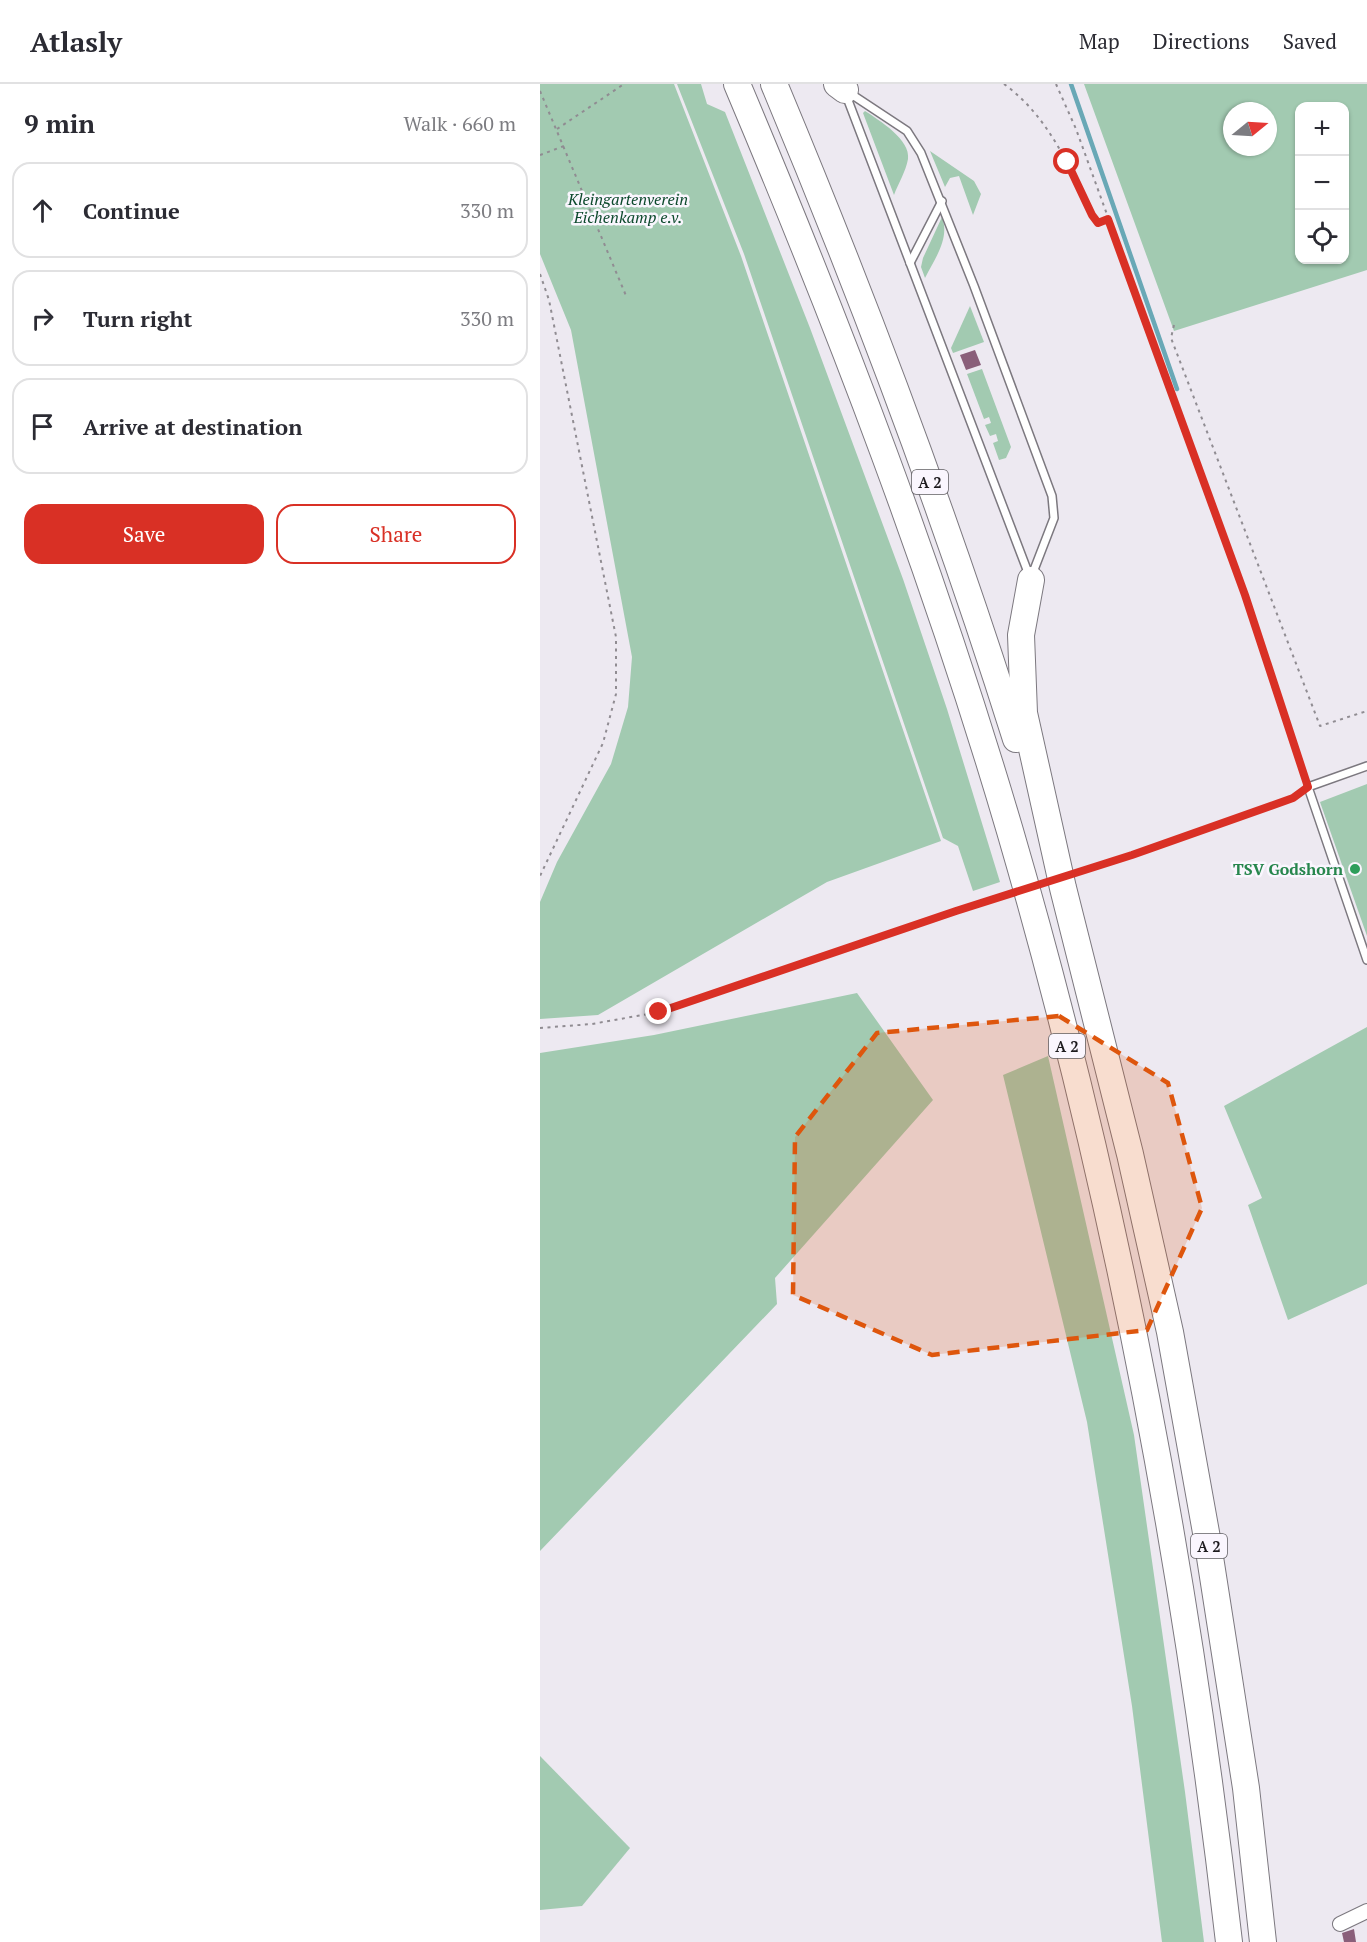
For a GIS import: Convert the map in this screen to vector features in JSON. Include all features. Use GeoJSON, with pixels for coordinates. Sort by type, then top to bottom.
{"type":"FeatureCollection","features":[{"type":"Feature","properties":{"kind":"highway","name":"A 2"},"geometry":{"type":"LineString","coordinates":[[737,84],[792,214],[896,489],[950,642],[1006,818],[1045,959],[1096,1163],[1136,1341],[1174,1544],[1212,1792],[1229,1942]]}},
{"type":"Feature","properties":{"kind":"highway","name":"A 2"},"geometry":{"type":"LineString","coordinates":[[774,84],[822,199],[916,442],[982,631],[1062,888],[1130,1154],[1170,1332],[1207,1538],[1246,1788],[1263,1942]]}},
{"type":"Feature","properties":{"kind":"highway"},"geometry":{"type":"LineString","coordinates":[[1030,580],[1021,635],[1024,713],[1062,888]]}},
{"type":"Feature","properties":{"kind":"street"},"geometry":{"type":"LineString","coordinates":[[1340,1924],[1367,1911]]}},
{"type":"Feature","properties":{"kind":"lane"},"geometry":{"type":"LineString","coordinates":[[841,87],[907,131],[921,153],[942,201],[1053,496],[1054,518],[1030,580]]}},
{"type":"Feature","properties":{"kind":"lane"},"geometry":{"type":"LineString","coordinates":[[841,87],[1030,580]]}},
{"type":"Feature","properties":{"kind":"lane"},"geometry":{"type":"LineString","coordinates":[[910,262],[942,201]]}},
{"type":"Feature","properties":{"kind":"lane"},"geometry":{"type":"LineString","coordinates":[[1367,766],[1308,787],[1367,960]]}},
{"type":"Feature","properties":{"kind":"path"},"geometry":{"type":"LineString","coordinates":[[556,129],[624,84]]}},
{"type":"Feature","properties":{"kind":"path"},"geometry":{"type":"LineString","coordinates":[[1004,84],[1045,124],[1098,223],[1108,219]]}},
{"type":"Feature","properties":{"kind":"path"},"geometry":{"type":"LineString","coordinates":[[540,1028],[592,1024],[659,1012],[956,911],[1132,855],[1293,798],[1308,787],[1245,595],[1072,118],[1056,84]]}},
{"type":"Feature","properties":{"kind":"path"},"geometry":{"type":"LineString","coordinates":[[540,90],[627,298]]}},
{"type":"Feature","properties":{"kind":"path"},"geometry":{"type":"LineString","coordinates":[[540,155],[564,146]]}},
{"type":"Feature","properties":{"kind":"path"},"geometry":{"type":"LineString","coordinates":[[540,274],[549,300],[616,637],[616,694],[603,742],[540,876]]}},
{"type":"Feature","properties":{"kind":"path"},"geometry":{"type":"LineString","coordinates":[[1174,325],[1171,338],[1320,726],[1367,711]]}},
{"type":"Feature","properties":{"kind":"highlighted area"},"geometry":{"type":"Polygon","coordinates":[[[1059,1016],[1168,1083],[1202,1208],[1147,1330],[932,1355],[793,1295],[795,1137],[877,1033],[1059,1016]]]}},
{"type":"Feature","properties":{"kind":"green space","name":"Kleingartenverein Eichenkamp e.v."},"geometry":{"type":"Polygon","coordinates":[[[540,84],[674,84],[741,256],[941,841],[827,882],[598,1015],[540,1019],[540,902],[557,862],[611,764],[628,707],[632,657],[571,330],[540,254],[540,84]]]}},
{"type":"Feature","properties":{"kind":"green space"},"geometry":{"type":"Polygon","coordinates":[[[677,84],[701,84],[707,104],[725,112],[810,328],[903,579],[947,709],[1000,882],[973,891],[958,846],[943,838],[744,254],[677,84]]]}},
{"type":"Feature","properties":{"kind":"green space"},"geometry":{"type":"Polygon","coordinates":[[[1084,84],[1367,84],[1367,270],[1174,331],[1084,84]]]}},
{"type":"Feature","properties":{"kind":"green space"},"geometry":{"type":"Polygon","coordinates":[[[865,111],[893,131],[908,152],[907,164],[894,195],[863,113],[865,111]]]}},
{"type":"Feature","properties":{"kind":"green space"},"geometry":{"type":"Polygon","coordinates":[[[930,151],[974,181],[981,194],[973,215],[959,176],[950,178],[945,187],[930,151]]]}},
{"type":"Feature","properties":{"kind":"green space"},"geometry":{"type":"Polygon","coordinates":[[[942,217],[943,241],[925,278],[921,267],[923,258],[942,217]]]}},
{"type":"Feature","properties":{"kind":"green space"},"geometry":{"type":"Polygon","coordinates":[[[970,306],[984,342],[953,353],[951,348],[970,306]]]}},
{"type":"Feature","properties":{"kind":"green space"},"geometry":{"type":"Polygon","coordinates":[[[982,369],[1011,447],[1006,458],[999,460],[993,443],[998,441],[996,434],[990,436],[985,425],[991,423],[989,417],[984,419],[967,374],[982,369]]]}},
{"type":"Feature","properties":{"kind":"green space","name":"TSV Godshorn"},"geometry":{"type":"Polygon","coordinates":[[[1367,784],[1367,936],[1320,802],[1367,784]]]}},
{"type":"Feature","properties":{"kind":"green space"},"geometry":{"type":"Polygon","coordinates":[[[857,993],[933,1100],[775,1278],[777,1304],[540,1551],[540,1053],[654,1035],[857,993]]]}},
{"type":"Feature","properties":{"kind":"green space"},"geometry":{"type":"Polygon","coordinates":[[[1367,1027],[1367,1284],[1288,1320],[1248,1205],[1262,1198],[1224,1106],[1367,1027]]]}},
{"type":"Feature","properties":{"kind":"green space"},"geometry":{"type":"Polygon","coordinates":[[[1048,1056],[1134,1435],[1204,1942],[1162,1942],[1132,1706],[1087,1422],[1003,1075],[1048,1056]]]}},
{"type":"Feature","properties":{"kind":"green space"},"geometry":{"type":"Polygon","coordinates":[[[540,1756],[630,1848],[582,1906],[540,1910],[540,1756]]]}},
{"type":"Feature","properties":{"kind":"building"},"geometry":{"type":"Polygon","coordinates":[[[975,350],[981,365],[966,370],[960,355],[975,350]]]}},
{"type":"Feature","properties":{"kind":"building"},"geometry":{"type":"Polygon","coordinates":[[[1354,1929],[1356,1942],[1344,1942],[1342,1933],[1354,1929]]]}},
{"type":"Feature","properties":{"kind":"waterway"},"geometry":{"type":"LineString","coordinates":[[1071,84],[1177,389]]}},
{"type":"Feature","properties":{"kind":"place","name":"TSV Godshorn"},"geometry":{"type":"Point","coordinates":[1355,869]}},
{"type":"Feature","properties":{"kind":"route"},"geometry":{"type":"LineString","coordinates":[[659,1012],[956,911],[1132,855],[1293,798],[1308,787],[1245,595],[1108,219],[1098,223],[1092,215],[1067,162]]}}]}
